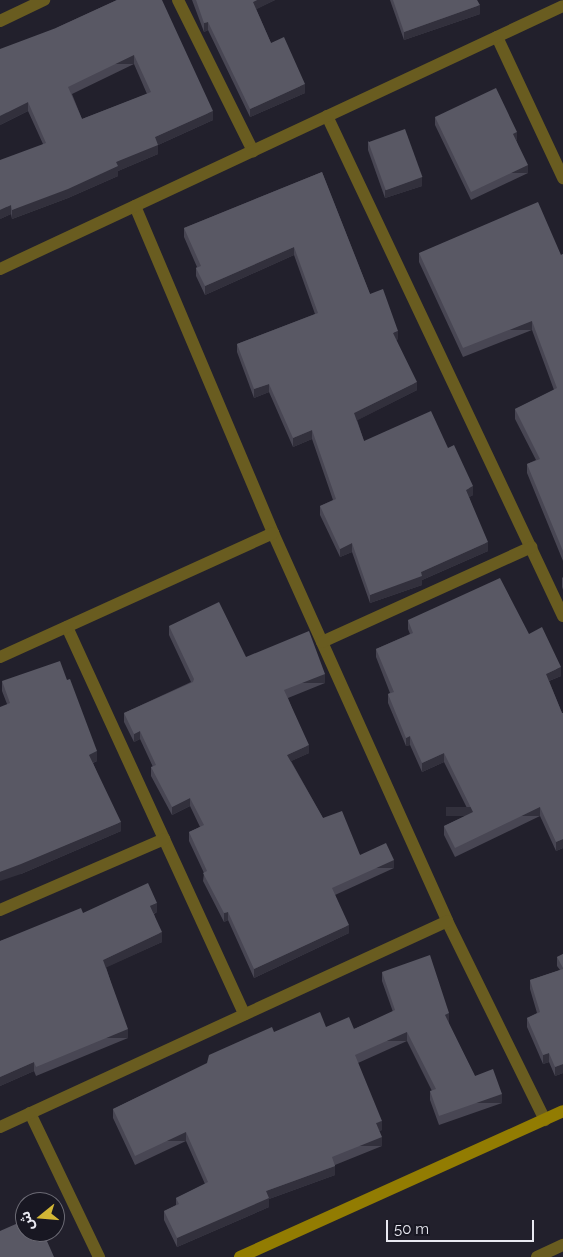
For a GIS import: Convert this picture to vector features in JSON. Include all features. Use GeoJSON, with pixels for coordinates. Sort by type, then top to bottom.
{"type":"FeatureCollection","features":[{"type":"Feature","properties":{"kind":"street"},"geometry":{"type":"LineString","coordinates":[[0,21],[44,0]]}},
{"type":"Feature","properties":{"kind":"street"},"geometry":{"type":"LineString","coordinates":[[178,0],[253,151]]}},
{"type":"Feature","properties":{"kind":"street"},"geometry":{"type":"LineString","coordinates":[[0,269],[563,6]]}},
{"type":"Feature","properties":{"kind":"street"},"geometry":{"type":"LineString","coordinates":[[497,37],[563,178]]}},
{"type":"Feature","properties":{"kind":"street"},"geometry":{"type":"LineString","coordinates":[[327,116],[563,616]]}},
{"type":"Feature","properties":{"kind":"street"},"geometry":{"type":"LineString","coordinates":[[135,206],[273,533],[447,921],[545,1120]]}},
{"type":"Feature","properties":{"kind":"street"},"geometry":{"type":"LineString","coordinates":[[0,657],[273,533]]}},
{"type":"Feature","properties":{"kind":"street"},"geometry":{"type":"LineString","coordinates":[[322,642],[531,547]]}},
{"type":"Feature","properties":{"kind":"street"},"geometry":{"type":"LineString","coordinates":[[67,627],[244,1014]]}},
{"type":"Feature","properties":{"kind":"street"},"geometry":{"type":"LineString","coordinates":[[0,910],[164,839]]}},
{"type":"Feature","properties":{"kind":"street"},"geometry":{"type":"LineString","coordinates":[[0,1126],[447,921]]}},
{"type":"Feature","properties":{"kind":"street"},"geometry":{"type":"LineString","coordinates":[[240,1257],[563,1111]]}},
{"type":"Feature","properties":{"kind":"street"},"geometry":{"type":"LineString","coordinates":[[30,1113],[99,1257]]}},
{"type":"Feature","properties":{"kind":"street"},"geometry":{"type":"LineString","coordinates":[[537,1257],[563,1245]]}},
{"type":"Feature","properties":{"kind":"building"},"geometry":{"type":"Polygon","coordinates":[[[117,0],[162,0],[213,111],[155,137],[158,145],[116,162],[118,166],[68,189],[12,210],[11,205],[0,210],[0,160],[46,143],[28,102],[0,116],[0,49],[56,28],[117,0]],[[134,55],[68,87],[82,119],[151,92],[134,55]]]}},
{"type":"Feature","properties":{"kind":"building"},"geometry":{"type":"Polygon","coordinates":[[[196,0],[257,0],[253,2],[271,43],[284,37],[305,84],[250,109],[208,22],[204,23],[196,0]]]}},
{"type":"Feature","properties":{"kind":"building"},"geometry":{"type":"Polygon","coordinates":[[[393,0],[477,0],[480,5],[404,32],[393,0]]]}},
{"type":"Feature","properties":{"kind":"building"},"geometry":{"type":"Polygon","coordinates":[[[496,88],[517,132],[513,134],[528,165],[471,192],[435,117],[496,88]]]}},
{"type":"Feature","properties":{"kind":"building"},"geometry":{"type":"Polygon","coordinates":[[[405,129],[422,177],[386,190],[368,142],[405,129]]]}},
{"type":"Feature","properties":{"kind":"building"},"geometry":{"type":"Polygon","coordinates":[[[322,172],[370,294],[383,289],[398,331],[393,333],[417,382],[354,413],[364,441],[431,411],[448,448],[454,445],[473,486],[466,490],[488,542],[421,572],[422,576],[370,595],[352,543],[340,549],[320,506],[336,499],[312,430],[293,438],[269,384],[254,389],[237,344],[318,313],[294,247],[205,286],[196,268],[201,266],[184,228],[322,172]]]}},
{"type":"Feature","properties":{"kind":"building"},"geometry":{"type":"Polygon","coordinates":[[[538,202],[561,255],[563,254],[563,551],[527,464],[540,459],[515,409],[557,388],[532,321],[463,348],[419,253],[538,202]]]}},
{"type":"Feature","properties":{"kind":"building"},"geometry":{"type":"Polygon","coordinates":[[[500,578],[529,634],[542,627],[561,667],[546,674],[563,713],[563,839],[556,842],[540,807],[455,848],[444,826],[473,812],[444,753],[422,763],[410,736],[406,738],[388,694],[394,692],[376,649],[413,633],[408,620],[500,578]]]}},
{"type":"Feature","properties":{"kind":"building"},"geometry":{"type":"Polygon","coordinates":[[[219,602],[246,657],[309,631],[325,674],[284,690],[309,745],[287,755],[323,818],[342,811],[360,855],[386,843],[394,860],[332,888],[349,925],[254,969],[228,912],[224,913],[203,873],[207,871],[189,832],[204,825],[190,798],[172,807],[151,767],[156,765],[140,731],[134,734],[124,713],[193,682],[194,679],[169,626],[219,602]]]}},
{"type":"Feature","properties":{"kind":"building"},"geometry":{"type":"Polygon","coordinates":[[[60,661],[67,680],[70,679],[97,751],[89,755],[121,822],[0,872],[0,707],[10,703],[2,681],[60,661]]]}},
{"type":"Feature","properties":{"kind":"building"},"geometry":{"type":"Polygon","coordinates":[[[148,883],[157,903],[150,906],[162,932],[103,960],[128,1029],[36,1067],[34,1062],[0,1077],[0,941],[81,908],[83,913],[148,883]]]}},
{"type":"Feature","properties":{"kind":"building"},"geometry":{"type":"Polygon","coordinates":[[[563,954],[563,968],[557,957],[563,954]]]}},
{"type":"Feature","properties":{"kind":"building"},"geometry":{"type":"Polygon","coordinates":[[[430,955],[449,1013],[445,1015],[475,1076],[493,1069],[502,1094],[439,1116],[430,1091],[436,1089],[407,1032],[355,1055],[382,1121],[376,1123],[382,1137],[332,1157],[335,1166],[266,1191],[269,1198],[177,1238],[164,1211],[179,1204],[176,1198],[208,1182],[186,1132],[135,1156],[113,1109],[207,1063],[209,1055],[272,1027],[274,1032],[320,1012],[326,1027],[349,1017],[354,1029],[395,1010],[382,972],[430,955]]]}},
{"type":"Feature","properties":{"kind":"building"},"geometry":{"type":"Polygon","coordinates":[[[563,969],[563,1064],[555,1067],[549,1053],[543,1055],[527,1018],[540,1012],[530,980],[563,969]]]}},
{"type":"Feature","properties":{"kind":"building"},"geometry":{"type":"Polygon","coordinates":[[[15,1224],[15,1242],[47,1242],[54,1257],[0,1257],[0,1231],[15,1224]]]}}]}
